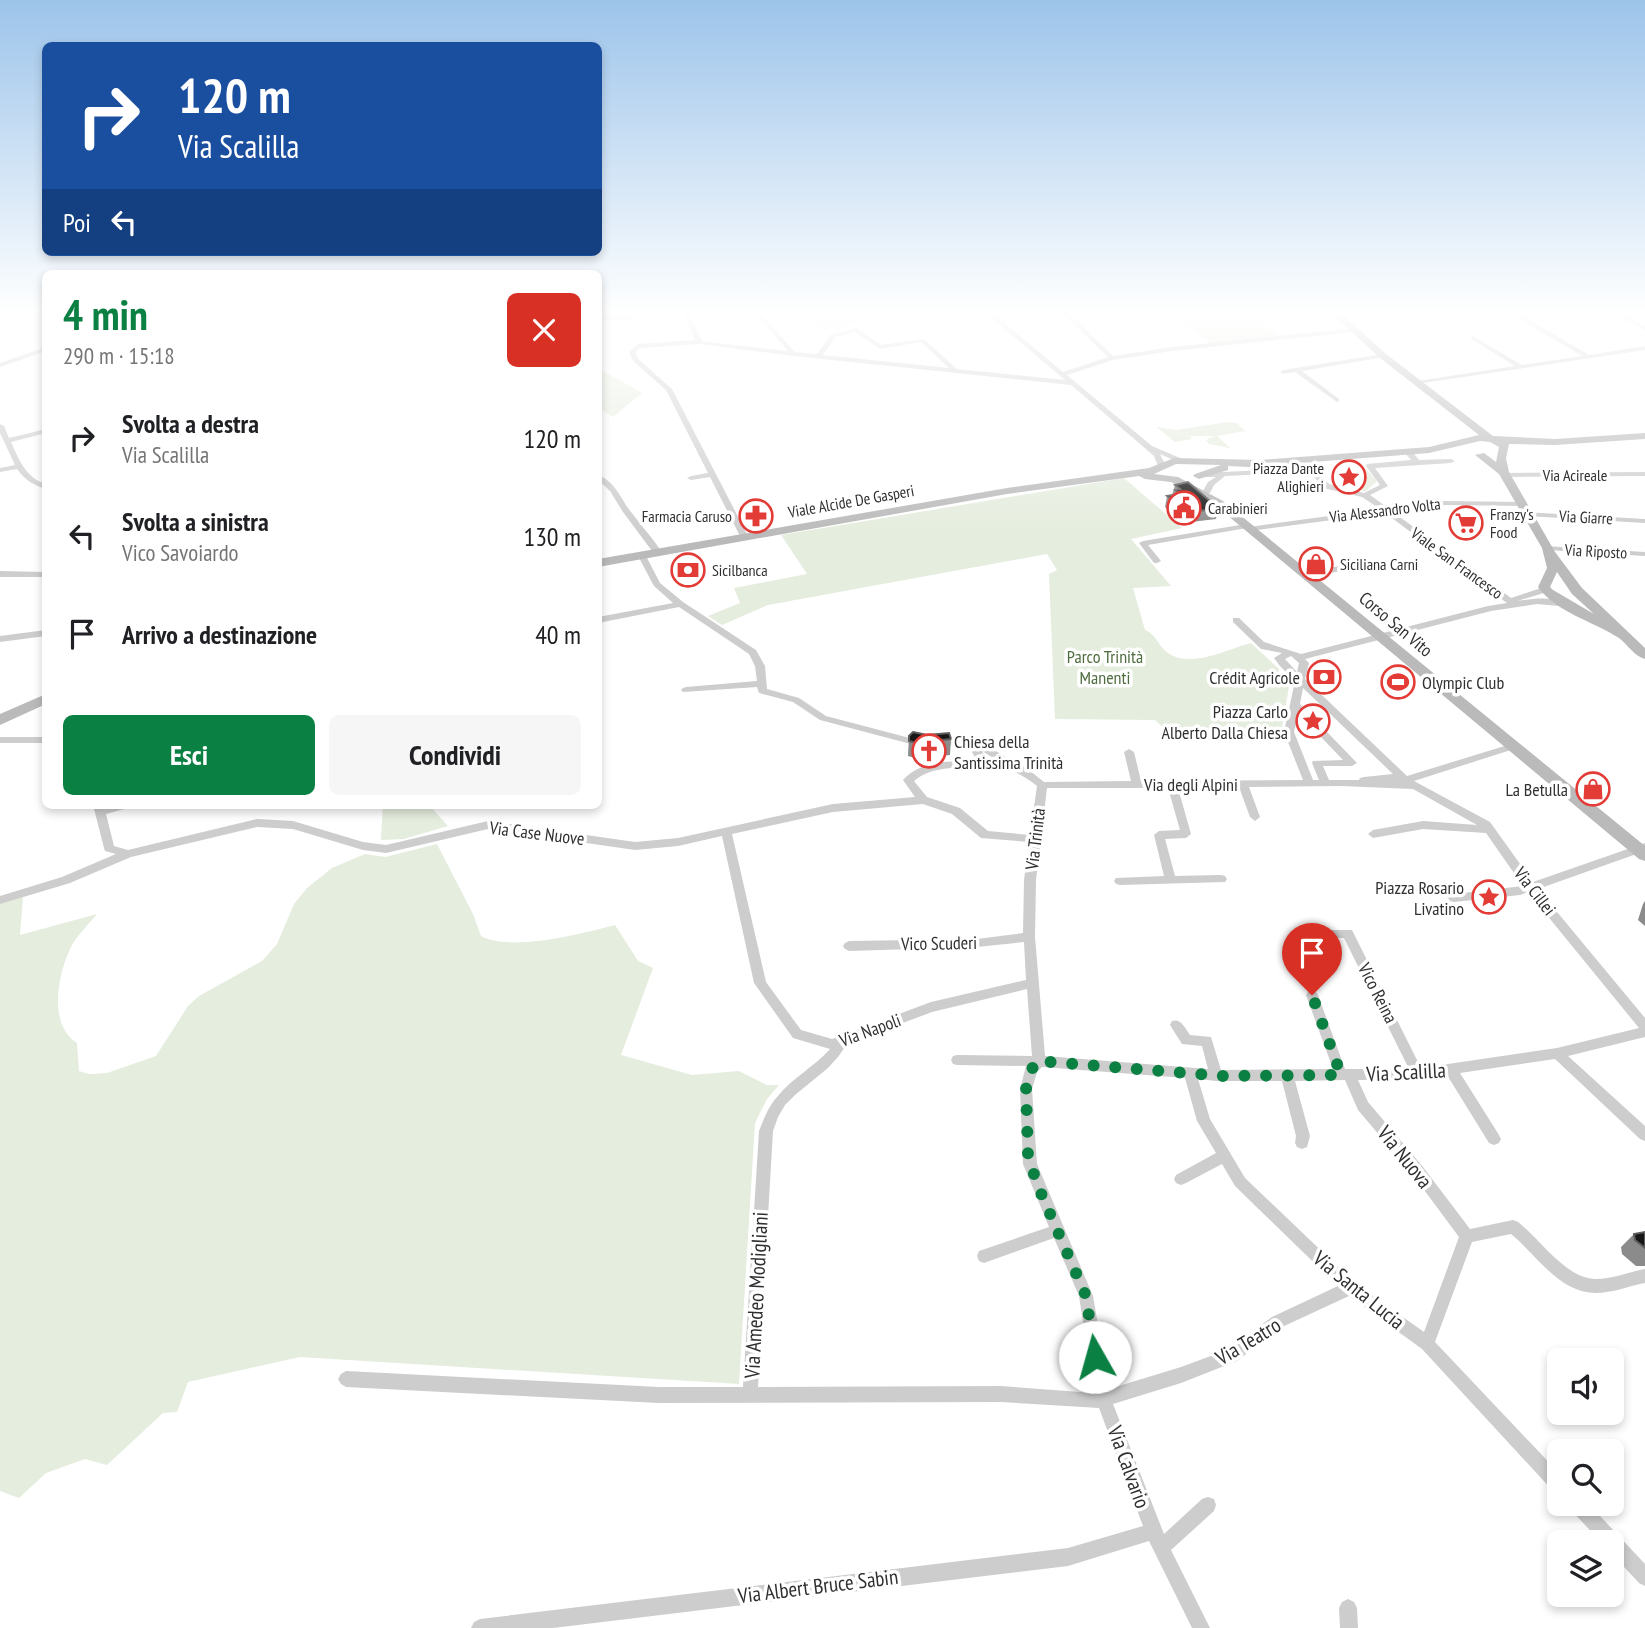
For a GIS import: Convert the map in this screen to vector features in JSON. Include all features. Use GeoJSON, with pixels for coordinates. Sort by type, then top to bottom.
{"type":"FeatureCollection","features":[{"type":"Feature","properties":{"kind":"main road"},"geometry":{"type":"LineString","coordinates":[[1420,385],[1498,446],[1504,473],[1524,509],[1588,607],[1566,605]]}},
{"type":"Feature","properties":{"kind":"main road"},"geometry":{"type":"LineString","coordinates":[[1454,412],[1470,430],[1473,448],[1504,473]]}},
{"type":"Feature","properties":{"kind":"main road"},"geometry":{"type":"LineString","coordinates":[[1167,472],[1171,461],[1259,463],[1645,436]]}},
{"type":"Feature","properties":{"kind":"main road"},"geometry":{"type":"LineString","coordinates":[[1473,448],[1498,446]]}},
{"type":"Feature","properties":{"kind":"main road"},"geometry":{"type":"LineString","coordinates":[[1184,462],[1199,468],[1198,476],[1207,491],[1219,503]]}},
{"type":"Feature","properties":{"kind":"main road"},"geometry":{"type":"LineString","coordinates":[[1167,472],[1198,476],[1259,463]]}},
{"type":"Feature","properties":{"kind":"main road"},"geometry":{"type":"LineString","coordinates":[[1167,472],[1219,503]]}},
{"type":"Feature","properties":{"kind":"main road","name":"Viale Alcide De Gasperi"},"geometry":{"type":"LineString","coordinates":[[602,563],[1007,491],[1167,472]]}},
{"type":"Feature","properties":{"kind":"main road","name":"Corso San Vito"},"geometry":{"type":"LineString","coordinates":[[1219,503],[1643,850]]}},
{"type":"Feature","properties":{"kind":"main road"},"geometry":{"type":"LineString","coordinates":[[1545,587],[1553,568],[1549,550]]}},
{"type":"Feature","properties":{"kind":"main road"},"geometry":{"type":"LineString","coordinates":[[1545,587],[1563,584],[1580,594],[1645,655]]}},
{"type":"Feature","properties":{"kind":"main road"},"geometry":{"type":"LineString","coordinates":[[1545,587],[1566,605],[1624,636]]}},
{"type":"Feature","properties":{"kind":"main road"},"geometry":{"type":"LineString","coordinates":[[0,720],[42,700]]}},
{"type":"Feature","properties":{"kind":"street"},"geometry":{"type":"LineString","coordinates":[[664,385],[669,389],[745,538]]}},
{"type":"Feature","properties":{"kind":"street"},"geometry":{"type":"LineString","coordinates":[[1074,385],[1157,455],[1167,472]]}},
{"type":"Feature","properties":{"kind":"street"},"geometry":{"type":"LineString","coordinates":[[1316,385],[1337,400]]}},
{"type":"Feature","properties":{"kind":"street"},"geometry":{"type":"LineString","coordinates":[[0,426],[19,467],[32,482],[42,486]]}},
{"type":"Feature","properties":{"kind":"street"},"geometry":{"type":"LineString","coordinates":[[8,441],[42,432]]}},
{"type":"Feature","properties":{"kind":"street"},"geometry":{"type":"LineString","coordinates":[[1142,441],[1184,462]]}},
{"type":"Feature","properties":{"kind":"street"},"geometry":{"type":"LineString","coordinates":[[1408,452],[1418,462]]}},
{"type":"Feature","properties":{"kind":"street"},"geometry":{"type":"LineString","coordinates":[[1304,460],[1326,486],[1368,497],[1384,486],[1370,466],[1451,461]]}},
{"type":"Feature","properties":{"kind":"street"},"geometry":{"type":"LineString","coordinates":[[0,470],[19,467]]}},
{"type":"Feature","properties":{"kind":"street"},"geometry":{"type":"LineString","coordinates":[[1198,476],[1312,470]]}},
{"type":"Feature","properties":{"kind":"street","name":"Via Acireale"},"geometry":{"type":"LineString","coordinates":[[1504,473],[1645,474]]}},
{"type":"Feature","properties":{"kind":"street"},"geometry":{"type":"LineString","coordinates":[[691,478],[712,475]]}},
{"type":"Feature","properties":{"kind":"street"},"geometry":{"type":"LineString","coordinates":[[1207,491],[1210,484],[1221,476]]}},
{"type":"Feature","properties":{"kind":"street"},"geometry":{"type":"LineString","coordinates":[[602,480],[616,489],[629,514],[639,523],[658,553]]}},
{"type":"Feature","properties":{"kind":"street","name":"Viale San Francesco"},"geometry":{"type":"LineString","coordinates":[[1368,497],[1512,603]]}},
{"type":"Feature","properties":{"kind":"street","name":"Via Alessandro Volta"},"geometry":{"type":"LineString","coordinates":[[1157,561],[1143,543],[1444,503],[1484,503],[1524,509]]}},
{"type":"Feature","properties":{"kind":"street","name":"Via Giarre"},"geometry":{"type":"LineString","coordinates":[[1524,509],[1645,521]]}},
{"type":"Feature","properties":{"kind":"street","name":"Via Riposto"},"geometry":{"type":"LineString","coordinates":[[1549,550],[1645,554]]}},
{"type":"Feature","properties":{"kind":"street"},"geometry":{"type":"LineString","coordinates":[[642,556],[657,584],[680,604],[752,652],[760,666],[759,684],[762,691],[796,700],[823,718],[926,745],[970,740],[986,767]]}},
{"type":"Feature","properties":{"kind":"street"},"geometry":{"type":"LineString","coordinates":[[1307,575],[1351,566]]}},
{"type":"Feature","properties":{"kind":"street"},"geometry":{"type":"LineString","coordinates":[[0,573],[42,575]]}},
{"type":"Feature","properties":{"kind":"street"},"geometry":{"type":"LineString","coordinates":[[1512,603],[1545,587]]}},
{"type":"Feature","properties":{"kind":"street"},"geometry":{"type":"LineString","coordinates":[[1281,663],[1295,668],[1303,661],[1381,636],[1512,603],[1537,601],[1566,605]]}},
{"type":"Feature","properties":{"kind":"street"},"geometry":{"type":"LineString","coordinates":[[602,619],[680,604]]}},
{"type":"Feature","properties":{"kind":"street"},"geometry":{"type":"LineString","coordinates":[[1236,620],[1407,781],[1514,746]]}},
{"type":"Feature","properties":{"kind":"street"},"geometry":{"type":"LineString","coordinates":[[0,639],[42,634]]}},
{"type":"Feature","properties":{"kind":"street"},"geometry":{"type":"LineString","coordinates":[[1260,644],[1291,653],[1303,661]]}},
{"type":"Feature","properties":{"kind":"street"},"geometry":{"type":"LineString","coordinates":[[1281,663],[1281,655],[1291,653]]}},
{"type":"Feature","properties":{"kind":"street"},"geometry":{"type":"LineString","coordinates":[[1303,661],[1301,682],[1289,732],[1309,783]]}},
{"type":"Feature","properties":{"kind":"street"},"geometry":{"type":"LineString","coordinates":[[686,691],[759,684]]}},
{"type":"Feature","properties":{"kind":"street"},"geometry":{"type":"LineString","coordinates":[[1296,706],[1352,763],[1301,764]]}},
{"type":"Feature","properties":{"kind":"street"},"geometry":{"type":"LineString","coordinates":[[0,740],[42,740]]}},
{"type":"Feature","properties":{"kind":"street","name":"Via Trinità"},"geometry":{"type":"LineString","coordinates":[[970,740],[1042,785],[1030,880],[1029,937],[1038,1061]]}},
{"type":"Feature","properties":{"kind":"street"},"geometry":{"type":"LineString","coordinates":[[1129,752],[1137,784]]}},
{"type":"Feature","properties":{"kind":"street"},"geometry":{"type":"LineString","coordinates":[[1317,763],[1325,783]]}},
{"type":"Feature","properties":{"kind":"street"},"geometry":{"type":"LineString","coordinates":[[923,800],[908,780],[911,775],[936,765],[1019,769]]}},
{"type":"Feature","properties":{"kind":"street","name":"Via degli Alpini"},"geometry":{"type":"LineString","coordinates":[[1042,785],[1407,781]]}},
{"type":"Feature","properties":{"kind":"street","name":"Via Cillei"},"geometry":{"type":"LineString","coordinates":[[1407,781],[1476,818],[1488,829],[1645,1029]]}},
{"type":"Feature","properties":{"kind":"street"},"geometry":{"type":"LineString","coordinates":[[1170,880],[1159,835],[1186,834],[1172,784]]}},
{"type":"Feature","properties":{"kind":"street"},"geometry":{"type":"LineString","coordinates":[[1243,784],[1255,817]]}},
{"type":"Feature","properties":{"kind":"street","name":"Via Case Nuove"},"geometry":{"type":"LineString","coordinates":[[0,900],[66,880],[128,854],[257,823],[293,825],[363,846],[386,849],[488,825],[635,846],[678,842],[833,808],[923,800],[956,811],[985,835],[1036,839]]}},
{"type":"Feature","properties":{"kind":"street"},"geometry":{"type":"LineString","coordinates":[[100,809],[109,848],[128,854]]}},
{"type":"Feature","properties":{"kind":"street"},"geometry":{"type":"LineString","coordinates":[[1373,834],[1423,825],[1488,829]]}},
{"type":"Feature","properties":{"kind":"street","name":"Via Napoli"},"geometry":{"type":"LineString","coordinates":[[726,832],[760,983],[797,1034],[832,1044],[931,1007],[1032,983]]}},
{"type":"Feature","properties":{"kind":"street"},"geometry":{"type":"LineString","coordinates":[[1454,898],[1531,887],[1643,850]]}},
{"type":"Feature","properties":{"kind":"street"},"geometry":{"type":"LineString","coordinates":[[1120,881],[1221,879]]}},
{"type":"Feature","properties":{"kind":"street","name":"Vico Reina"},"geometry":{"type":"LineString","coordinates":[[1324,934],[1348,933],[1418,1074]]}},
{"type":"Feature","properties":{"kind":"street","name":"Vico Scuderi"},"geometry":{"type":"LineString","coordinates":[[849,946],[976,943],[1029,937]]}},
{"type":"Feature","properties":{"kind":"street","name":"Via Nuova"},"geometry":{"type":"LineString","coordinates":[[1312,995],[1345,1075],[1363,1106],[1418,1171],[1466,1236]]}},
{"type":"Feature","properties":{"kind":"street"},"geometry":{"type":"LineString","coordinates":[[1176,1025],[1186,1040],[1207,1041],[1216,1076]]}},
{"type":"Feature","properties":{"kind":"street","name":"Via Scalilla"},"geometry":{"type":"LineString","coordinates":[[957,1060],[1038,1061],[1216,1076],[1418,1074],[1557,1053],[1645,1029]]}},
{"type":"Feature","properties":{"kind":"street","name":"Via Amedeo Modigliani"},"geometry":{"type":"LineString","coordinates":[[843,1040],[832,1059],[785,1093],[775,1106],[766,1131],[750,1395],[1001,1394],[1090,1402],[1103,1397]]}},
{"type":"Feature","properties":{"kind":"street"},"geometry":{"type":"LineString","coordinates":[[1557,1053],[1645,1135]]}},
{"type":"Feature","properties":{"kind":"street","name":"Via Calvario"},"geometry":{"type":"LineString","coordinates":[[1038,1061],[1031,1070],[1026,1089],[1027,1147],[1037,1184],[1086,1296],[1103,1397],[1153,1531],[1200,1628]]}},
{"type":"Feature","properties":{"kind":"street"},"geometry":{"type":"LineString","coordinates":[[1451,1070],[1494,1139]]}},
{"type":"Feature","properties":{"kind":"street","name":"Via Santa Lucia"},"geometry":{"type":"LineString","coordinates":[[1189,1074],[1204,1121],[1240,1182],[1350,1288],[1427,1344],[1547,1472]]}},
{"type":"Feature","properties":{"kind":"street"},"geometry":{"type":"LineString","coordinates":[[1287,1076],[1303,1136],[1302,1143]]}},
{"type":"Feature","properties":{"kind":"street"},"geometry":{"type":"LineString","coordinates":[[1181,1179],[1224,1156]]}},
{"type":"Feature","properties":{"kind":"street"},"geometry":{"type":"LineString","coordinates":[[1427,1344],[1466,1236],[1513,1227],[1529,1238],[1570,1279],[1580,1284],[1595,1286],[1645,1276]]}},
{"type":"Feature","properties":{"kind":"street"},"geometry":{"type":"LineString","coordinates":[[984,1256],[1056,1231]]}},
{"type":"Feature","properties":{"kind":"street","name":"Via Teatro"},"geometry":{"type":"LineString","coordinates":[[1103,1397],[1181,1375],[1232,1356],[1277,1322],[1350,1288]]}},
{"type":"Feature","properties":{"kind":"street"},"geometry":{"type":"LineString","coordinates":[[346,1379],[659,1395],[750,1395]]}},
{"type":"Feature","properties":{"kind":"street"},"geometry":{"type":"LineString","coordinates":[[1161,1548],[1208,1505]]}},
{"type":"Feature","properties":{"kind":"street"},"geometry":{"type":"LineString","coordinates":[[1588,1516],[1645,1577]]}},
{"type":"Feature","properties":{"kind":"street","name":"Via Albert Bruce Sabin"},"geometry":{"type":"LineString","coordinates":[[480,1628],[568,1615],[1068,1557],[1153,1531]]}},
{"type":"Feature","properties":{"kind":"street"},"geometry":{"type":"LineString","coordinates":[[1348,1608],[1349,1628]]}},
{"type":"Feature","properties":{"kind":"green space"},"geometry":{"type":"Polygon","coordinates":[[[602,385],[628,385],[642,393],[613,417],[602,411],[602,385]]]}},
{"type":"Feature","properties":{"kind":"green space"},"geometry":{"type":"Polygon","coordinates":[[[1227,422],[1237,423],[1245,431],[1217,436],[1230,448],[1209,444],[1206,440],[1214,436],[1190,436],[1192,439],[1175,442],[1156,427],[1177,430],[1227,422]]]}},
{"type":"Feature","properties":{"kind":"green space"},"geometry":{"type":"Polygon","coordinates":[[[1364,467],[1377,481],[1365,492],[1331,472],[1364,467]]]}},
{"type":"Feature","properties":{"kind":"green space","name":"Parco Trinità Manenti"},"geometry":{"type":"Polygon","coordinates":[[[1124,478],[1182,528],[1131,539],[1171,586],[1133,588],[1145,630],[1152,634],[1168,653],[1187,659],[1209,656],[1251,643],[1279,669],[1277,684],[1289,687],[1281,733],[1196,738],[1193,733],[1169,733],[1155,720],[1055,719],[1049,574],[1057,570],[1047,554],[768,605],[722,625],[708,616],[740,603],[734,588],[807,574],[781,535],[1124,478]]]}},
{"type":"Feature","properties":{"kind":"green space"},"geometry":{"type":"Polygon","coordinates":[[[383,809],[433,809],[448,826],[404,839],[381,840],[383,809]]]}},
{"type":"Feature","properties":{"kind":"green space"},"geometry":{"type":"Polygon","coordinates":[[[437,844],[473,914],[481,936],[494,940],[528,942],[566,937],[615,925],[638,961],[653,968],[621,1055],[692,1075],[739,1071],[767,1085],[779,1085],[767,1099],[755,1123],[739,1384],[300,1357],[188,1382],[177,1412],[163,1413],[107,1465],[85,1459],[46,1473],[19,1498],[0,1491],[0,903],[23,897],[20,935],[97,914],[72,945],[63,969],[58,997],[62,1023],[77,1043],[79,1071],[89,1074],[107,1073],[156,1056],[188,1006],[199,996],[262,961],[277,944],[294,904],[307,888],[332,868],[365,854],[385,857],[437,844]]]}},
{"type":"Feature","properties":{"kind":"building"},"geometry":{"type":"Polygon","coordinates":[[[1188,482],[1219,509],[1185,512],[1167,496],[1179,494],[1175,490],[1180,489],[1175,485],[1188,482]]]}},
{"type":"Feature","properties":{"kind":"building"},"geometry":{"type":"Polygon","coordinates":[[[913,732],[927,735],[949,733],[951,739],[916,743],[909,741],[913,732]]]}},
{"type":"Feature","properties":{"kind":"building"},"geometry":{"type":"Polygon","coordinates":[[[1645,1232],[1645,1248],[1635,1240],[1634,1234],[1645,1232]]]}},
{"type":"Feature","properties":{"kind":"place","name":"Piazza Dante Alighieri"},"geometry":{"type":"Point","coordinates":[1349,477]}},
{"type":"Feature","properties":{"kind":"place","name":"Carabinieri"},"geometry":{"type":"Point","coordinates":[1184,508]}},
{"type":"Feature","properties":{"kind":"place","name":"Farmacia Caruso"},"geometry":{"type":"Point","coordinates":[756,516]}},
{"type":"Feature","properties":{"kind":"place","name":"Franzy's Food"},"geometry":{"type":"Point","coordinates":[1466,523]}},
{"type":"Feature","properties":{"kind":"place","name":"Siciliana Carni"},"geometry":{"type":"Point","coordinates":[1316,564]}},
{"type":"Feature","properties":{"kind":"place","name":"Sicilbanca"},"geometry":{"type":"Point","coordinates":[688,570]}},
{"type":"Feature","properties":{"kind":"place","name":"Crédit Agricole"},"geometry":{"type":"Point","coordinates":[1324,677]}},
{"type":"Feature","properties":{"kind":"place","name":"Olympic Club"},"geometry":{"type":"Point","coordinates":[1398,682]}},
{"type":"Feature","properties":{"kind":"place","name":"Piazza Carlo Alberto Dalla Chiesa"},"geometry":{"type":"Point","coordinates":[1313,721]}},
{"type":"Feature","properties":{"kind":"place","name":"Chiesa della Santissima Trinità"},"geometry":{"type":"Point","coordinates":[929,751]}},
{"type":"Feature","properties":{"kind":"place","name":"La Betulla"},"geometry":{"type":"Point","coordinates":[1593,789]}},
{"type":"Feature","properties":{"kind":"place","name":"Piazza Rosario Livatino"},"geometry":{"type":"Point","coordinates":[1489,897]}},
{"type":"Feature","properties":{"kind":"route"},"geometry":{"type":"LineString","coordinates":[[1095,1357],[1086,1296],[1056,1231],[1030,1164],[1026,1089],[1031,1070],[1038,1061],[1222,1076],[1341,1075],[1312,995]]}}]}
